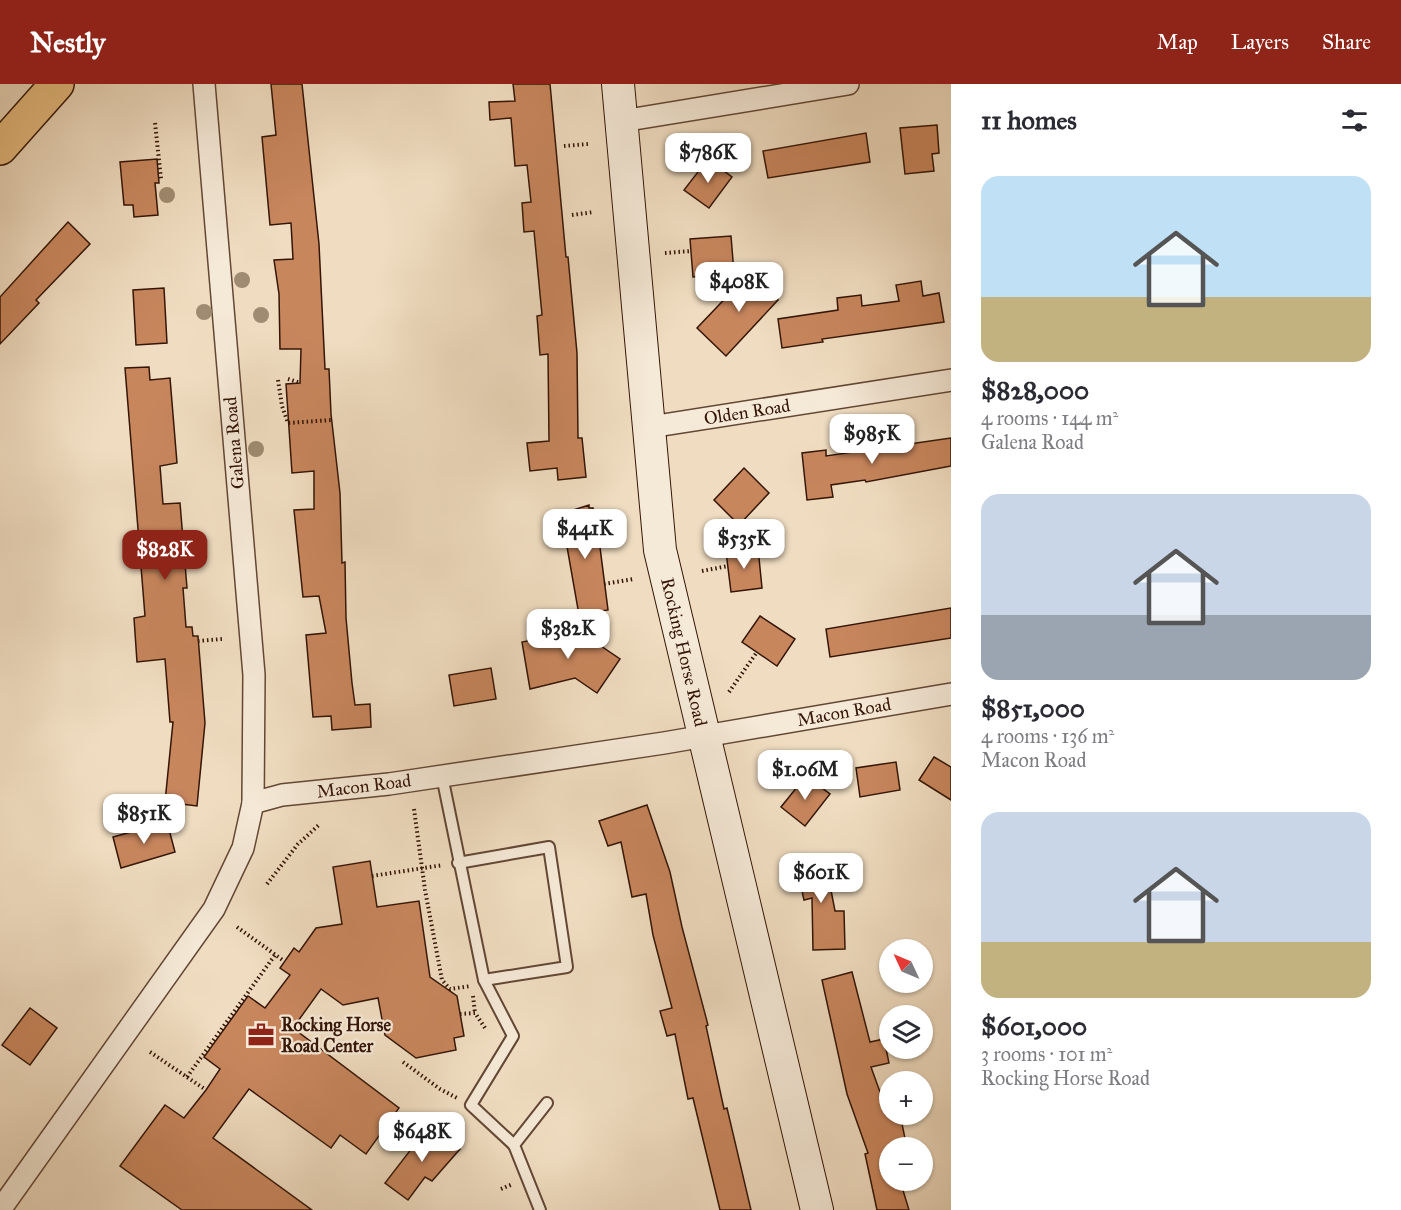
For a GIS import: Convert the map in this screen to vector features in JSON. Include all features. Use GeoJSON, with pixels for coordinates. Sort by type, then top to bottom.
{"type":"FeatureCollection","features":[{"type":"Feature","properties":{"kind":"main road"},"geometry":{"type":"LineString","coordinates":[[0,148],[57,84]]}},
{"type":"Feature","properties":{"kind":"street","name":"Galena Road"},"geometry":{"type":"LineString","coordinates":[[204,84],[254,675],[253,803]]}},
{"type":"Feature","properties":{"kind":"street","name":"Rocking Horse Road"},"geometry":{"type":"LineString","coordinates":[[618,84],[660,550],[816,1210]]}},
{"type":"Feature","properties":{"kind":"street"},"geometry":{"type":"LineString","coordinates":[[622,121],[848,84]]}},
{"type":"Feature","properties":{"kind":"street","name":"Olden Road"},"geometry":{"type":"LineString","coordinates":[[650,427],[951,380]]}},
{"type":"Feature","properties":{"kind":"street","name":"Macon Road"},"geometry":{"type":"LineString","coordinates":[[253,803],[282,795],[442,776],[704,736],[951,694]]}},
{"type":"Feature","properties":{"kind":"street"},"geometry":{"type":"LineString","coordinates":[[0,1210],[214,909],[243,848],[253,803]]}},
{"type":"Feature","properties":{"kind":"lane"},"geometry":{"type":"LineString","coordinates":[[442,776],[458,863],[484,980],[513,1036],[471,1105],[514,1145],[540,1210]]}},
{"type":"Feature","properties":{"kind":"lane"},"geometry":{"type":"LineString","coordinates":[[458,863],[549,847],[567,967],[484,980]]}},
{"type":"Feature","properties":{"kind":"lane"},"geometry":{"type":"LineString","coordinates":[[514,1145],[547,1103]]}},
{"type":"Feature","properties":{"kind":"path"},"geometry":{"type":"LineString","coordinates":[[155,123],[159,179]]}},
{"type":"Feature","properties":{"kind":"path"},"geometry":{"type":"LineString","coordinates":[[564,146],[588,144]]}},
{"type":"Feature","properties":{"kind":"path"},"geometry":{"type":"LineString","coordinates":[[572,215],[594,212]]}},
{"type":"Feature","properties":{"kind":"path"},"geometry":{"type":"LineString","coordinates":[[665,253],[691,250]]}},
{"type":"Feature","properties":{"kind":"path"},"geometry":{"type":"LineString","coordinates":[[288,379],[302,383]]}},
{"type":"Feature","properties":{"kind":"path"},"geometry":{"type":"LineString","coordinates":[[278,380],[282,406],[288,423],[332,420]]}},
{"type":"Feature","properties":{"kind":"path"},"geometry":{"type":"LineString","coordinates":[[702,571],[728,566]]}},
{"type":"Feature","properties":{"kind":"path"},"geometry":{"type":"LineString","coordinates":[[604,584],[634,579]]}},
{"type":"Feature","properties":{"kind":"path"},"geometry":{"type":"LineString","coordinates":[[198,641],[222,639]]}},
{"type":"Feature","properties":{"kind":"path"},"geometry":{"type":"LineString","coordinates":[[729,692],[757,652]]}},
{"type":"Feature","properties":{"kind":"path"},"geometry":{"type":"LineString","coordinates":[[414,809],[421,867],[442,980],[450,989],[471,986]]}},
{"type":"Feature","properties":{"kind":"path"},"geometry":{"type":"LineString","coordinates":[[267,884],[298,844],[320,824]]}},
{"type":"Feature","properties":{"kind":"path"},"geometry":{"type":"LineString","coordinates":[[372,876],[421,867]]}},
{"type":"Feature","properties":{"kind":"path"},"geometry":{"type":"LineString","coordinates":[[237,927],[284,961]]}},
{"type":"Feature","properties":{"kind":"path"},"geometry":{"type":"LineString","coordinates":[[187,1077],[275,955]]}},
{"type":"Feature","properties":{"kind":"path"},"geometry":{"type":"LineString","coordinates":[[460,1014],[475,1013],[485,1029]]}},
{"type":"Feature","properties":{"kind":"path"},"geometry":{"type":"LineString","coordinates":[[150,1052],[206,1090]]}},
{"type":"Feature","properties":{"kind":"path"},"geometry":{"type":"LineString","coordinates":[[403,1062],[440,1089]]}},
{"type":"Feature","properties":{"kind":"building"},"geometry":{"type":"Polygon","coordinates":[[[271,84],[302,84],[319,244],[325,369],[329,369],[331,414],[340,493],[342,563],[345,562],[346,618],[352,683],[355,705],[370,704],[371,727],[332,730],[331,716],[313,717],[306,635],[326,633],[319,596],[303,597],[294,510],[314,509],[314,471],[292,473],[286,384],[300,383],[301,349],[280,349],[279,294],[274,260],[293,259],[291,223],[270,225],[262,137],[276,135],[271,84]]]}},
{"type":"Feature","properties":{"kind":"building"},"geometry":{"type":"Polygon","coordinates":[[[513,84],[550,84],[577,353],[578,438],[582,438],[586,477],[558,480],[557,468],[530,471],[527,443],[549,441],[548,354],[540,355],[537,316],[542,315],[534,231],[524,232],[522,203],[531,202],[527,165],[515,166],[511,118],[490,120],[489,102],[515,101],[513,84]]]}},
{"type":"Feature","properties":{"kind":"building"},"geometry":{"type":"Polygon","coordinates":[[[937,125],[939,153],[932,154],[934,171],[905,174],[900,128],[937,125]]]}},
{"type":"Feature","properties":{"kind":"building"},"geometry":{"type":"Polygon","coordinates":[[[866,133],[870,162],[768,178],[763,151],[866,133]]]}},
{"type":"Feature","properties":{"kind":"building"},"geometry":{"type":"Polygon","coordinates":[[[157,159],[159,183],[155,183],[158,215],[134,217],[133,205],[124,205],[120,162],[157,159]]]}},
{"type":"Feature","properties":{"kind":"building"},"geometry":{"type":"Polygon","coordinates":[[[708,159],[732,177],[709,208],[684,190],[708,159]]]}},
{"type":"Feature","properties":{"kind":"building"},"geometry":{"type":"Polygon","coordinates":[[[68,222],[90,244],[36,300],[39,303],[0,344],[0,297],[68,222]]]}},
{"type":"Feature","properties":{"kind":"building"},"geometry":{"type":"Polygon","coordinates":[[[731,236],[734,273],[693,277],[690,239],[731,236]]]}},
{"type":"Feature","properties":{"kind":"building"},"geometry":{"type":"Polygon","coordinates":[[[757,265],[758,285],[776,283],[778,300],[726,356],[697,328],[757,265]]]}},
{"type":"Feature","properties":{"kind":"building"},"geometry":{"type":"Polygon","coordinates":[[[921,281],[923,296],[939,293],[944,322],[822,339],[823,342],[782,348],[778,319],[838,310],[837,298],[861,295],[862,306],[899,301],[896,285],[921,281]]]}},
{"type":"Feature","properties":{"kind":"building"},"geometry":{"type":"Polygon","coordinates":[[[164,288],[167,343],[136,345],[133,290],[164,288]]]}},
{"type":"Feature","properties":{"kind":"building"},"geometry":{"type":"Polygon","coordinates":[[[149,367],[150,380],[170,378],[177,463],[160,466],[163,504],[180,503],[187,588],[183,588],[186,627],[192,627],[193,636],[198,636],[205,723],[197,806],[165,802],[173,722],[170,722],[165,659],[137,662],[134,618],[145,616],[125,368],[149,367]]]}},
{"type":"Feature","properties":{"kind":"building"},"geometry":{"type":"Polygon","coordinates":[[[951,438],[951,466],[866,482],[865,480],[831,485],[833,497],[807,500],[802,453],[826,450],[826,456],[951,438]]]}},
{"type":"Feature","properties":{"kind":"building"},"geometry":{"type":"Polygon","coordinates":[[[744,468],[769,493],[739,525],[714,500],[744,468]]]}},
{"type":"Feature","properties":{"kind":"building"},"geometry":{"type":"Polygon","coordinates":[[[589,505],[589,508],[593,508],[597,524],[608,610],[579,615],[566,541],[561,542],[558,524],[568,522],[567,512],[589,505]]]}},
{"type":"Feature","properties":{"kind":"building"},"geometry":{"type":"Polygon","coordinates":[[[758,548],[762,588],[731,592],[726,552],[758,548]]]}},
{"type":"Feature","properties":{"kind":"building"},"geometry":{"type":"Polygon","coordinates":[[[951,608],[951,638],[830,657],[826,629],[951,608]]]}},
{"type":"Feature","properties":{"kind":"building"},"geometry":{"type":"Polygon","coordinates":[[[760,616],[795,639],[777,666],[742,642],[760,616]]]}},
{"type":"Feature","properties":{"kind":"building"},"geometry":{"type":"Polygon","coordinates":[[[561,619],[620,659],[597,693],[575,678],[530,689],[522,642],[563,634],[561,619]]]}},
{"type":"Feature","properties":{"kind":"building"},"geometry":{"type":"Polygon","coordinates":[[[491,668],[496,699],[454,706],[449,675],[491,668]]]}},
{"type":"Feature","properties":{"kind":"building"},"geometry":{"type":"Polygon","coordinates":[[[934,757],[951,767],[951,800],[919,780],[934,757]]]}},
{"type":"Feature","properties":{"kind":"building"},"geometry":{"type":"Polygon","coordinates":[[[896,762],[900,790],[860,797],[856,768],[896,762]]]}},
{"type":"Feature","properties":{"kind":"building"},"geometry":{"type":"Polygon","coordinates":[[[806,776],[830,794],[805,826],[781,807],[806,776]]]}},
{"type":"Feature","properties":{"kind":"building"},"geometry":{"type":"Polygon","coordinates":[[[647,805],[670,872],[708,1025],[706,1026],[724,1109],[727,1108],[751,1210],[720,1210],[693,1098],[688,1099],[675,1034],[667,1036],[660,1011],[672,1008],[653,935],[646,894],[632,897],[621,842],[608,846],[599,821],[647,805]]]}},
{"type":"Feature","properties":{"kind":"building"},"geometry":{"type":"Polygon","coordinates":[[[167,822],[175,852],[121,868],[113,837],[167,822]]]}},
{"type":"Feature","properties":{"kind":"building"},"geometry":{"type":"Polygon","coordinates":[[[824,854],[835,911],[844,911],[845,949],[813,950],[812,898],[804,900],[795,859],[824,854]]]}},
{"type":"Feature","properties":{"kind":"building","name":"Rocking Horse Road Center"},"geometry":{"type":"Polygon","coordinates":[[[370,861],[377,907],[419,901],[430,977],[457,996],[464,1036],[454,1038],[456,1050],[416,1058],[385,1035],[378,998],[343,1005],[321,989],[293,1028],[399,1108],[366,1154],[340,1135],[331,1148],[249,1089],[213,1138],[312,1210],[182,1210],[120,1166],[165,1105],[184,1118],[206,1090],[220,1069],[204,1057],[248,996],[265,1008],[290,975],[280,968],[294,948],[299,952],[316,928],[342,924],[333,867],[370,861]]]}},
{"type":"Feature","properties":{"kind":"building"},"geometry":{"type":"Polygon","coordinates":[[[852,972],[870,1042],[879,1040],[879,1059],[888,1059],[889,1063],[871,1067],[879,1089],[879,1125],[902,1125],[905,1137],[879,1137],[879,1191],[903,1191],[909,1210],[877,1210],[865,1154],[868,1153],[847,1094],[822,980],[852,972]]]}},
{"type":"Feature","properties":{"kind":"building"},"geometry":{"type":"Polygon","coordinates":[[[30,1008],[57,1028],[30,1065],[2,1045],[30,1008]]]}},
{"type":"Feature","properties":{"kind":"building"},"geometry":{"type":"Polygon","coordinates":[[[429,1126],[460,1149],[432,1181],[425,1177],[408,1200],[385,1183],[429,1126]]]}},
{"type":"Feature","properties":{"kind":"place","name":"Rocking Horse Road Center"},"geometry":{"type":"Point","coordinates":[261,1035]}}]}
